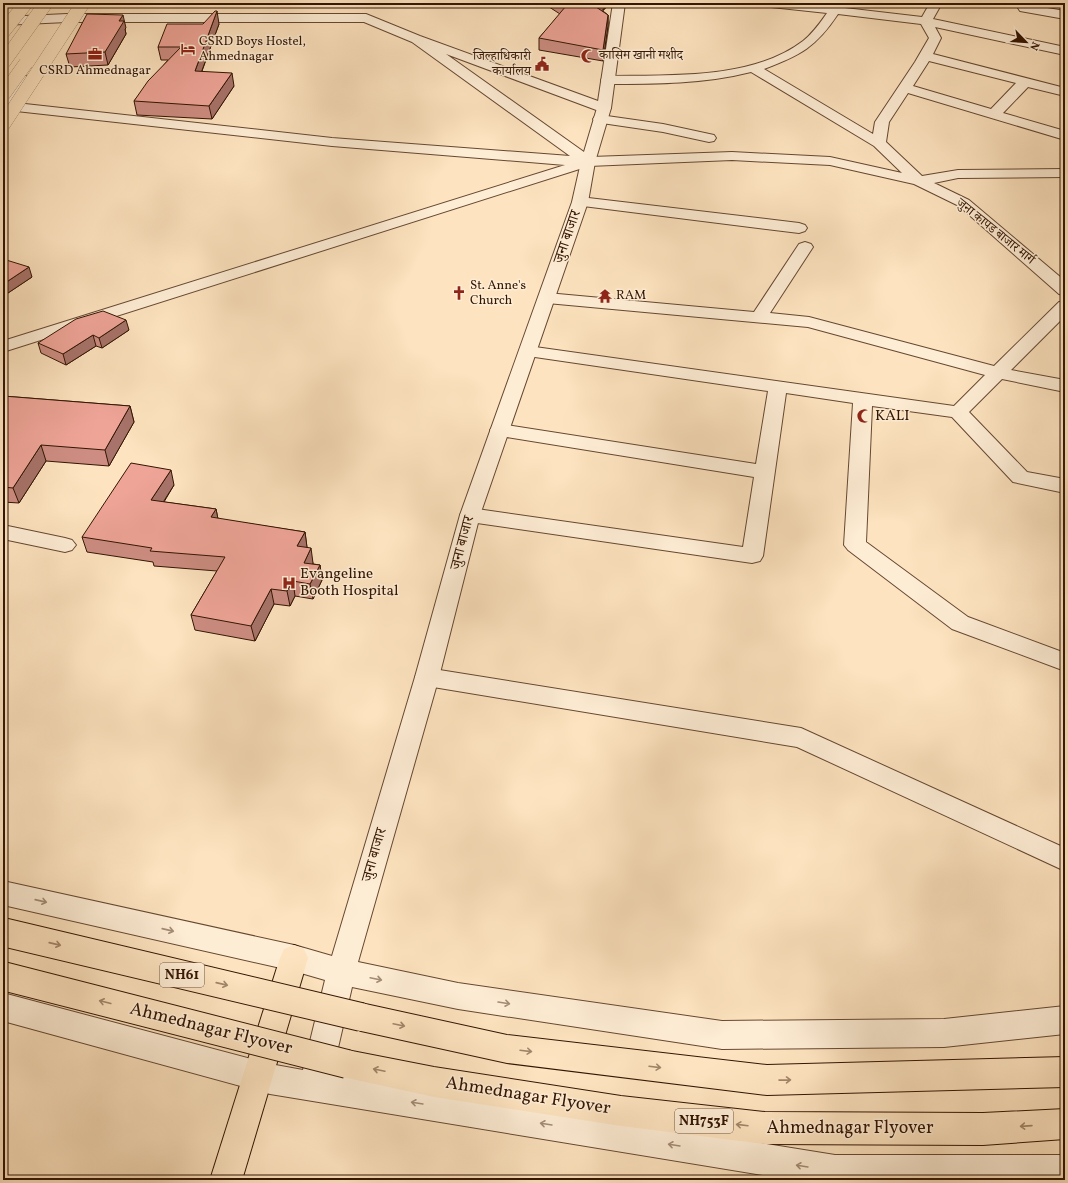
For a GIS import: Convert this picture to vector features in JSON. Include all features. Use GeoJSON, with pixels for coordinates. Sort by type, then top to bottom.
{"type":"FeatureCollection","features":[{"type":"Feature","properties":{"kind":"main road"},"geometry":{"type":"LineString","coordinates":[[3,32],[26,3]]}},
{"type":"Feature","properties":{"kind":"main road"},"geometry":{"type":"LineString","coordinates":[[3,63],[46,3]]}},
{"type":"Feature","properties":{"kind":"main road"},"geometry":{"type":"LineString","coordinates":[[45,37],[68,3]]}},
{"type":"Feature","properties":{"kind":"main road"},"geometry":{"type":"LineString","coordinates":[[3,125],[35,74],[83,3]]}},
{"type":"Feature","properties":{"kind":"main road"},"geometry":{"type":"LineString","coordinates":[[4,104],[36,50]]}},
{"type":"Feature","properties":{"kind":"main road","name":"NH61"},"geometry":{"type":"LineString","coordinates":[[3,932],[361,1017],[507,1049],[768,1080],[1065,1072]]}},
{"type":"Feature","properties":{"kind":"main road"},"geometry":{"type":"LineString","coordinates":[[226,1180],[294,958]]}},
{"type":"Feature","properties":{"kind":"main road","name":"Ahmednagar Flyover"},"geometry":{"type":"LineString","coordinates":[[3,976],[347,1064],[450,1084],[621,1111],[765,1128],[983,1129],[1065,1124]]}},
{"type":"Feature","properties":{"kind":"street"},"geometry":{"type":"LineString","coordinates":[[3,40],[31,3]]}},
{"type":"Feature","properties":{"kind":"street"},"geometry":{"type":"LineString","coordinates":[[77,3],[4,104],[332,142],[588,162],[732,156],[830,161],[919,181],[958,174],[1065,174]]}},
{"type":"Feature","properties":{"kind":"street","name":"जुना बाजार"},"geometry":{"type":"LineString","coordinates":[[314,1087],[341,972],[427,678],[470,515],[580,202],[588,162],[602,113],[619,3]]}},
{"type":"Feature","properties":{"kind":"street"},"geometry":{"type":"LineString","coordinates":[[771,3],[926,21],[1065,51]]}},
{"type":"Feature","properties":{"kind":"street"},"geometry":{"type":"LineString","coordinates":[[926,21],[936,3]]}},
{"type":"Feature","properties":{"kind":"street"},"geometry":{"type":"LineString","coordinates":[[1024,8],[1065,15]]}},
{"type":"Feature","properties":{"kind":"street"},"geometry":{"type":"LineString","coordinates":[[608,80],[700,78],[753,68],[806,45],[819,33],[835,10]]}},
{"type":"Feature","properties":{"kind":"street"},"geometry":{"type":"LineString","coordinates":[[3,21],[67,18],[366,18],[602,113],[709,138]]}},
{"type":"Feature","properties":{"kind":"street"},"geometry":{"type":"LineString","coordinates":[[879,143],[882,122],[935,38],[926,21]]}},
{"type":"Feature","properties":{"kind":"street"},"geometry":{"type":"LineString","coordinates":[[416,39],[588,162]]}},
{"type":"Feature","properties":{"kind":"street"},"geometry":{"type":"LineString","coordinates":[[925,56],[1065,92]]}},
{"type":"Feature","properties":{"kind":"street","name":"जुना कापड बाजार मार्ग"},"geometry":{"type":"LineString","coordinates":[[753,68],[879,143],[919,181],[964,203],[1065,290]]}},
{"type":"Feature","properties":{"kind":"street"},"geometry":{"type":"LineString","coordinates":[[993,115],[1025,82]]}},
{"type":"Feature","properties":{"kind":"street"},"geometry":{"type":"LineString","coordinates":[[904,88],[1065,136]]}},
{"type":"Feature","properties":{"kind":"street"},"geometry":{"type":"LineString","coordinates":[[3,347],[588,162]]}},
{"type":"Feature","properties":{"kind":"street"},"geometry":{"type":"LineString","coordinates":[[580,202],[799,228]]}},
{"type":"Feature","properties":{"kind":"street"},"geometry":{"type":"LineString","coordinates":[[759,317],[805,247]]}},
{"type":"Feature","properties":{"kind":"street"},"geometry":{"type":"LineString","coordinates":[[546,298],[809,322],[998,373],[1065,386]]}},
{"type":"Feature","properties":{"kind":"street"},"geometry":{"type":"LineString","coordinates":[[958,412],[1065,306]]}},
{"type":"Feature","properties":{"kind":"street"},"geometry":{"type":"LineString","coordinates":[[528,352],[958,412],[1020,477],[1065,486]]}},
{"type":"Feature","properties":{"kind":"street"},"geometry":{"type":"LineString","coordinates":[[470,515],[752,556],[778,387]]}},
{"type":"Feature","properties":{"kind":"street"},"geometry":{"type":"LineString","coordinates":[[863,399],[855,545],[960,623],[1065,662]]}},
{"type":"Feature","properties":{"kind":"street"},"geometry":{"type":"LineString","coordinates":[[500,430],[765,472]]}},
{"type":"Feature","properties":{"kind":"street"},"geometry":{"type":"LineString","coordinates":[[3,532],[65,545]]}},
{"type":"Feature","properties":{"kind":"street"},"geometry":{"type":"LineString","coordinates":[[427,678],[801,738],[1065,860]]}},
{"type":"Feature","properties":{"kind":"street"},"geometry":{"type":"LineString","coordinates":[[3,893],[294,958],[341,972],[458,996],[722,1035],[944,1032],[1065,1020]]}},
{"type":"Feature","properties":{"kind":"street"},"geometry":{"type":"LineString","coordinates":[[3,1008],[259,1076],[314,1087],[835,1171],[1065,1171]]}},
{"type":"Feature","properties":{"kind":"building"},"geometry":{"type":"Polygon","coordinates":[[[561,3],[600,3],[604,5],[596,7],[608,15],[603,50],[539,38],[566,6],[561,3]]]}},
{"type":"Feature","properties":{"kind":"building"},"geometry":{"type":"Polygon","coordinates":[[[215,11],[217,11],[195,71],[232,73],[209,106],[134,101],[148,81],[181,47],[158,47],[167,24],[203,24],[215,11]]]}},
{"type":"Feature","properties":{"kind":"building"},"geometry":{"type":"Polygon","coordinates":[[[87,14],[123,15],[119,21],[124,21],[105,52],[66,54],[87,14]]]}},
{"type":"Feature","properties":{"kind":"building"},"geometry":{"type":"Polygon","coordinates":[[[3,259],[29,267],[3,283],[3,259]]]}},
{"type":"Feature","properties":{"kind":"building"},"geometry":{"type":"Polygon","coordinates":[[[103,311],[126,320],[99,338],[93,335],[63,354],[38,343],[76,319],[103,311]]]}},
{"type":"Feature","properties":{"kind":"building"},"geometry":{"type":"Polygon","coordinates":[[[3,396],[130,406],[105,450],[41,445],[13,488],[3,487],[3,396]]]}},
{"type":"Feature","properties":{"kind":"building"},"geometry":{"type":"Polygon","coordinates":[[[131,463],[171,470],[151,500],[216,509],[211,517],[305,532],[297,546],[311,548],[304,563],[320,565],[310,584],[293,581],[287,591],[271,589],[251,626],[191,615],[225,557],[150,551],[152,548],[82,537],[131,463]]]}},
{"type":"Feature","properties":{"kind":"place","name":"CSRD Boys Hostel, Ahmednagar"},"geometry":{"type":"Point","coordinates":[188,49]}},
{"type":"Feature","properties":{"kind":"place","name":"CSRD Ahmednagar"},"geometry":{"type":"Point","coordinates":[95,54]}},
{"type":"Feature","properties":{"kind":"place","name":"कासिम खानी मशीद"},"geometry":{"type":"Point","coordinates":[588,56]}},
{"type":"Feature","properties":{"kind":"place","name":"जिल्हाधिकारी कार्यालय"},"geometry":{"type":"Point","coordinates":[542,64]}},
{"type":"Feature","properties":{"kind":"place","name":"St. Anne's Church"},"geometry":{"type":"Point","coordinates":[459,293]}},
{"type":"Feature","properties":{"kind":"place","name":"RAM"},"geometry":{"type":"Point","coordinates":[605,296]}},
{"type":"Feature","properties":{"kind":"place","name":"KALI"},"geometry":{"type":"Point","coordinates":[864,416]}},
{"type":"Feature","properties":{"kind":"place","name":"Evangeline Booth Hospital"},"geometry":{"type":"Point","coordinates":[289,583]}}]}
